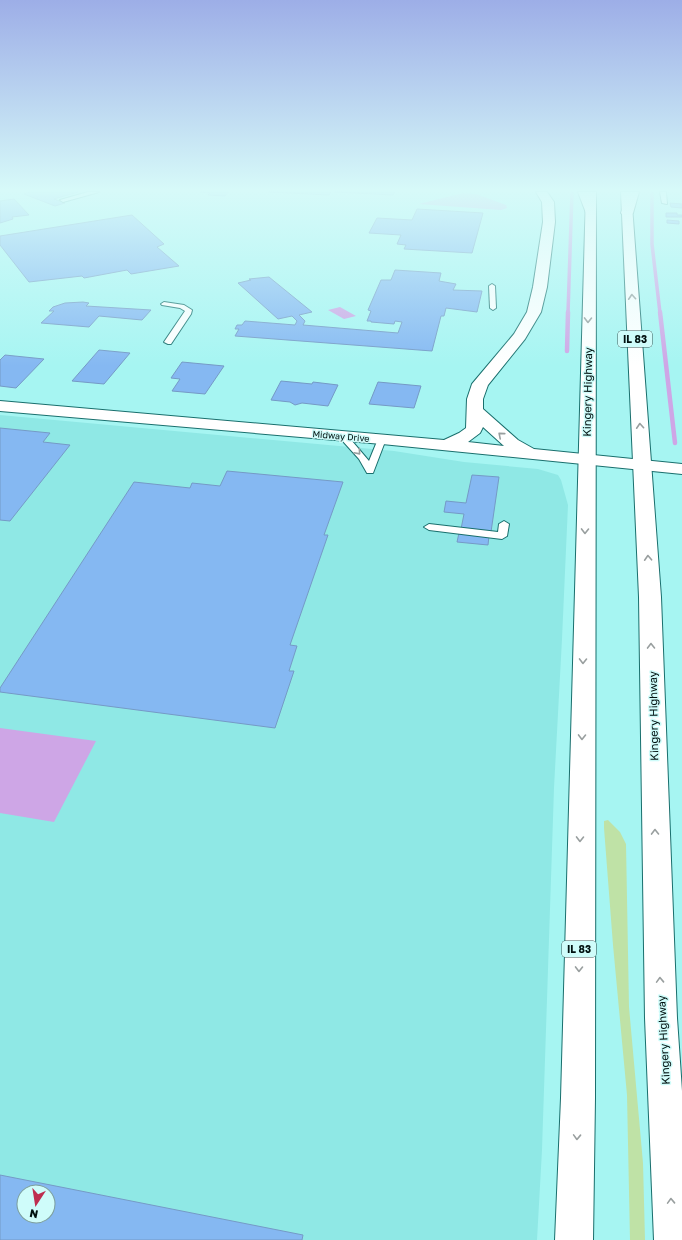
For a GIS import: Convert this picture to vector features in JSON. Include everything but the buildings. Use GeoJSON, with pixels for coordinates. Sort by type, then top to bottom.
{"type":"FeatureCollection","features":[{"type":"Feature","properties":{"kind":"main road"},"geometry":{"type":"LineString","coordinates":[[445,446],[466,437],[474,429],[476,412],[475,399],[480,384],[520,336],[534,312],[540,287],[545,250]]}},
{"type":"Feature","properties":{"kind":"main road","name":"Kingery Highway"},"geometry":{"type":"LineString","coordinates":[[574,1240],[578,1098],[589,250]]}},
{"type":"Feature","properties":{"kind":"main road","name":"Kingery Highway"},"geometry":{"type":"LineString","coordinates":[[629,250],[650,597],[661,1018],[673,1240]]}},
{"type":"Feature","properties":{"kind":"main road","name":"Midway Drive"},"geometry":{"type":"LineString","coordinates":[[0,406],[382,439],[682,469]]}},
{"type":"Feature","properties":{"kind":"main road"},"geometry":{"type":"LineString","coordinates":[[476,412],[512,444],[530,454]]}},
{"type":"Feature","properties":{"kind":"lane"},"geometry":{"type":"LineString","coordinates":[[492,286],[493,308]]}},
{"type":"Feature","properties":{"kind":"lane"},"geometry":{"type":"LineString","coordinates":[[164,304],[182,306],[189,310],[189,313],[168,342]]}},
{"type":"Feature","properties":{"kind":"lane"},"geometry":{"type":"LineString","coordinates":[[343,436],[363,458],[370,471],[382,439]]}},
{"type":"Feature","properties":{"kind":"lane"},"geometry":{"type":"LineString","coordinates":[[429,527],[502,536],[504,524]]}},
{"type":"Feature","properties":{"kind":"shaded area"},"geometry":{"type":"Polygon","coordinates":[[[340,307],[356,316],[344,319],[328,310],[340,307]]]}},
{"type":"Feature","properties":{"kind":"shaded area"},"geometry":{"type":"Polygon","coordinates":[[[0,415],[394,451],[464,462],[538,469],[558,475],[561,480],[568,505],[554,788],[542,1150],[537,1240],[0,1240],[0,415]]]}},
{"type":"Feature","properties":{"kind":"shaded area"},"geometry":{"type":"Polygon","coordinates":[[[0,728],[96,741],[54,822],[0,813],[0,728]]]}},
{"type":"Feature","properties":{"kind":"green space"},"geometry":{"type":"Polygon","coordinates":[[[608,820],[620,832],[626,844],[629,1007],[643,1163],[645,1240],[630,1240],[627,1095],[604,828],[604,821],[608,820]]]}},
{"type":"Feature","properties":{"kind":"waterway"},"geometry":{"type":"LineString","coordinates":[[568,313],[570,250]]}},
{"type":"Feature","properties":{"kind":"waterway"},"geometry":{"type":"LineString","coordinates":[[653,250],[660,313]]}},
{"type":"Feature","properties":{"kind":"waterway"},"geometry":{"type":"LineString","coordinates":[[567,351],[568,312]]}},
{"type":"Feature","properties":{"kind":"waterway"},"geometry":{"type":"LineString","coordinates":[[660,312],[675,443]]}}]}
